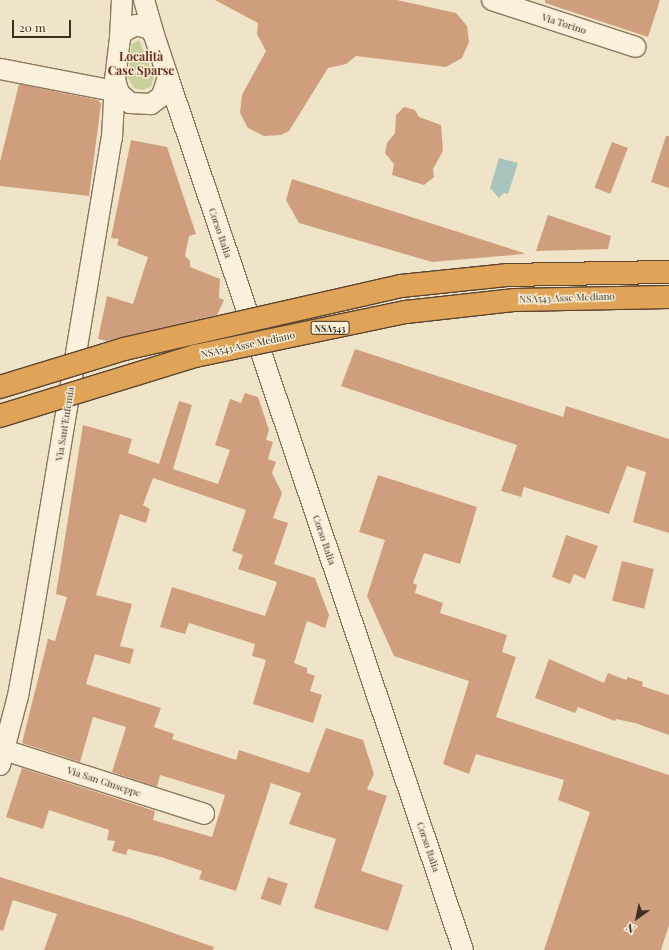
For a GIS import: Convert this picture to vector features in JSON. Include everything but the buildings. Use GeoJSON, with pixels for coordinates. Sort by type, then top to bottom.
{"type":"FeatureCollection","features":[{"type":"Feature","properties":{"kind":"highway","name":"NSA543"},"geometry":{"type":"LineString","coordinates":[[0,387],[124,349],[401,286],[508,275],[669,272]]}},
{"type":"Feature","properties":{"kind":"highway","name":"NSA543 Asse Mediano"},"geometry":{"type":"LineString","coordinates":[[0,416],[195,356],[406,312],[515,300],[669,297]]}},
{"type":"Feature","properties":{"kind":"street"},"geometry":{"type":"LineString","coordinates":[[122,0],[120,38],[114,85],[124,99],[148,105],[185,130]]}},
{"type":"Feature","properties":{"kind":"street","name":"Corso Italia"},"geometry":{"type":"LineString","coordinates":[[144,0],[185,130],[463,950]]}},
{"type":"Feature","properties":{"kind":"street","name":"Via Torino"},"geometry":{"type":"LineString","coordinates":[[492,0],[636,47]]}},
{"type":"Feature","properties":{"kind":"street"},"geometry":{"type":"LineString","coordinates":[[120,38],[124,32],[136,25],[143,26],[154,34]]}},
{"type":"Feature","properties":{"kind":"street"},"geometry":{"type":"LineString","coordinates":[[0,69],[114,85]]}},
{"type":"Feature","properties":{"kind":"street"},"geometry":{"type":"LineString","coordinates":[[112,138],[120,128],[166,90],[168,77]]}},
{"type":"Feature","properties":{"kind":"street","name":"Via Sant'Eufemia"},"geometry":{"type":"LineString","coordinates":[[2,758],[32,619],[112,138],[114,85]]}},
{"type":"Feature","properties":{"kind":"street","name":"Via San Giuseppe"},"geometry":{"type":"LineString","coordinates":[[2,758],[204,814]]}},
{"type":"Feature","properties":{"kind":"green space"},"geometry":{"type":"Polygon","coordinates":[[[139,40],[154,77],[151,86],[143,90],[134,88],[128,78],[132,44],[139,40]]]}},
{"type":"Feature","properties":{"kind":"water"},"geometry":{"type":"Polygon","coordinates":[[[499,158],[518,163],[508,194],[504,193],[499,198],[490,188],[499,158]]]}},
{"type":"Feature","properties":{"kind":"district","name":"Località Case Sparse"},"geometry":{"type":"Point","coordinates":[141,64]}}]}
